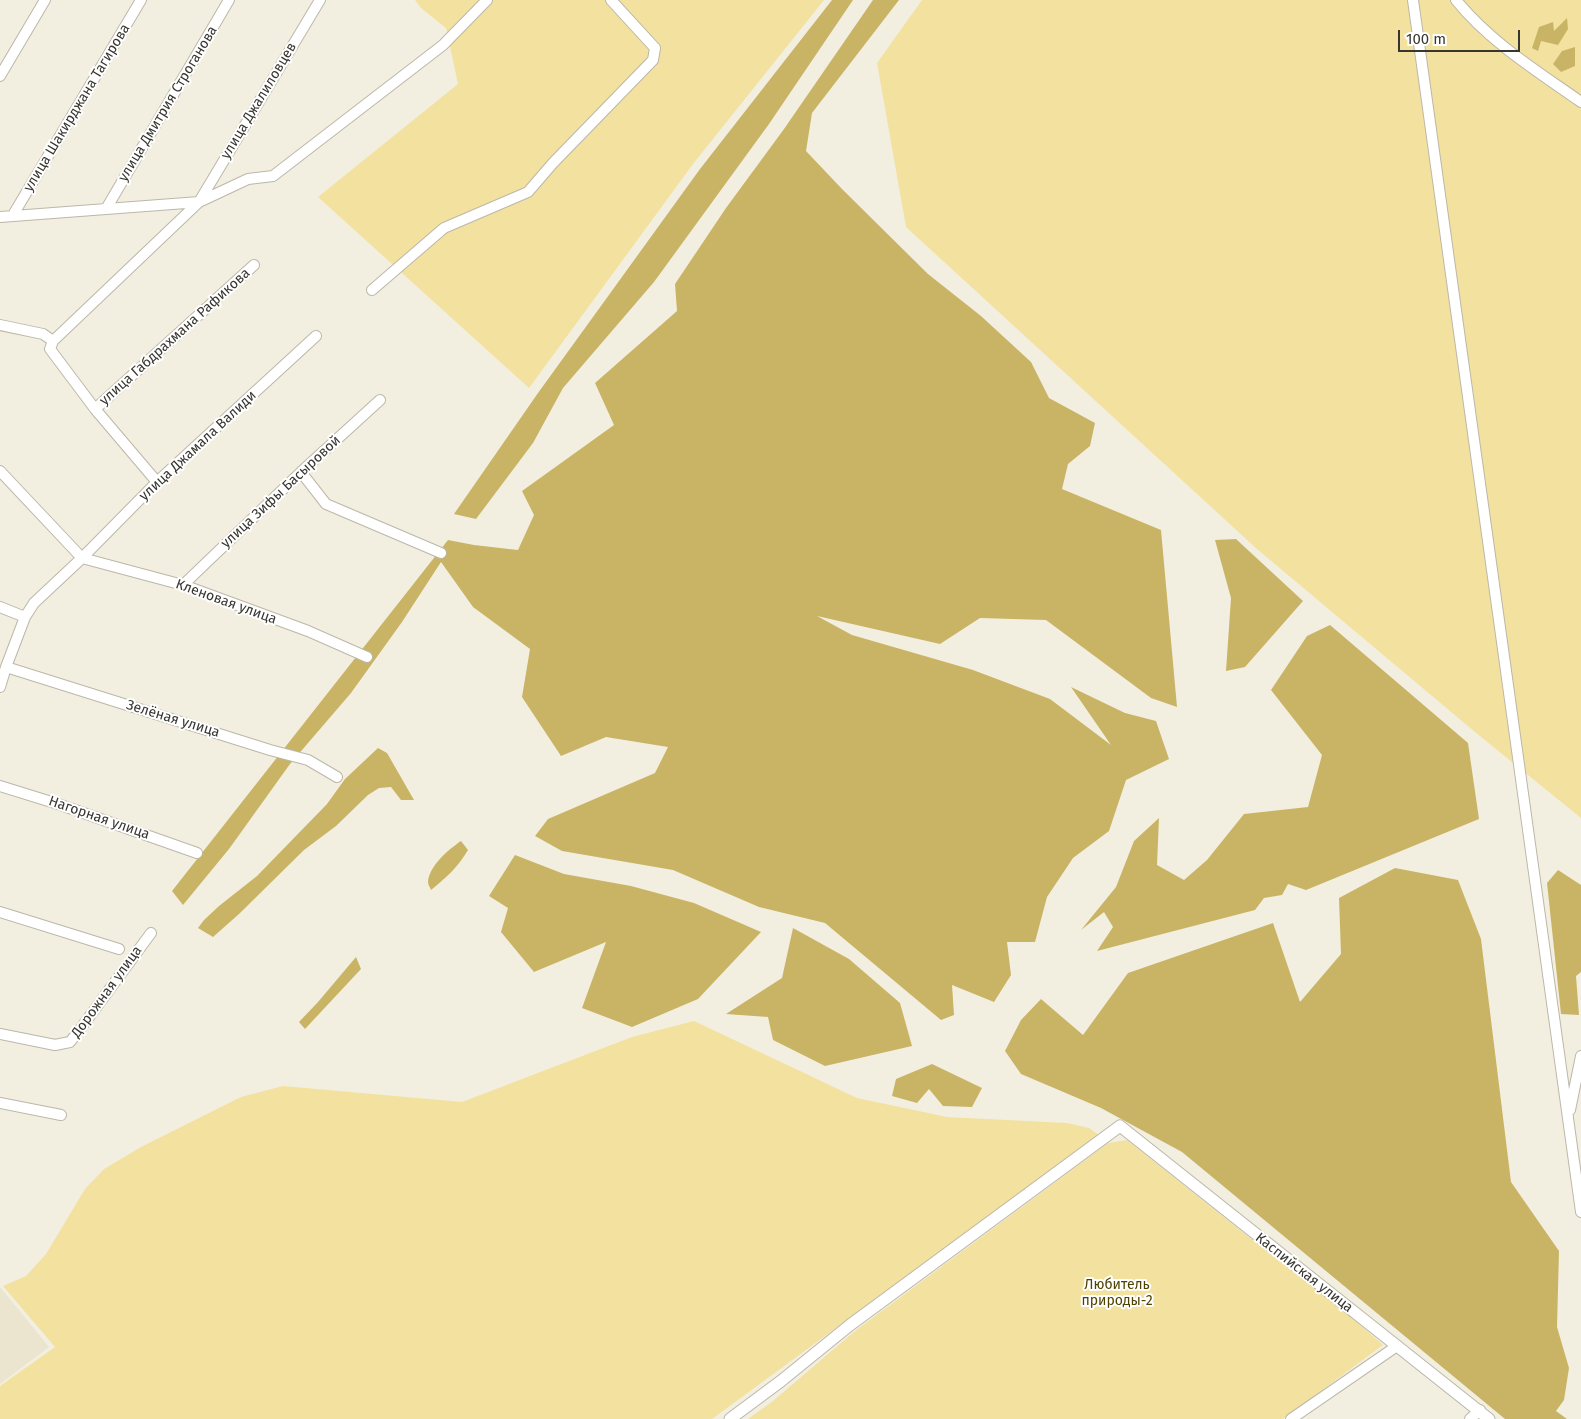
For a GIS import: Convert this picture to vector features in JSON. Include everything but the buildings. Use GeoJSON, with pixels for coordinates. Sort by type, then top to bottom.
{"type":"FeatureCollection","features":[{"type":"Feature","properties":{"kind":"street"},"geometry":{"type":"LineString","coordinates":[[0,76],[45,0]]}},
{"type":"Feature","properties":{"kind":"street","name":"улица Шакирджана Тагирова"},"geometry":{"type":"LineString","coordinates":[[13,215],[141,0]]}},
{"type":"Feature","properties":{"kind":"street","name":"улица Дмитрия Строганова"},"geometry":{"type":"LineString","coordinates":[[106,209],[229,0]]}},
{"type":"Feature","properties":{"kind":"street","name":"улица Джалиловцев"},"geometry":{"type":"LineString","coordinates":[[199,202],[320,0]]}},
{"type":"Feature","properties":{"kind":"street"},"geometry":{"type":"LineString","coordinates":[[157,482],[95,409],[50,349],[53,341],[199,202],[248,179],[272,176],[443,45],[487,0]]}},
{"type":"Feature","properties":{"kind":"street"},"geometry":{"type":"LineString","coordinates":[[1412,0],[1581,1212]]}},
{"type":"Feature","properties":{"kind":"street"},"geometry":{"type":"LineString","coordinates":[[1456,0],[1468,15],[1502,45],[1581,102]]}},
{"type":"Feature","properties":{"kind":"street"},"geometry":{"type":"LineString","coordinates":[[372,290],[444,228],[528,192],[553,163],[653,60],[655,48],[613,1]]}},
{"type":"Feature","properties":{"kind":"street"},"geometry":{"type":"LineString","coordinates":[[0,217],[199,202]]}},
{"type":"Feature","properties":{"kind":"street","name":"улица Габдрахмана Рафикова"},"geometry":{"type":"LineString","coordinates":[[95,409],[254,265]]}},
{"type":"Feature","properties":{"kind":"street"},"geometry":{"type":"LineString","coordinates":[[0,325],[43,334],[53,341]]}},
{"type":"Feature","properties":{"kind":"street","name":"улица Джамала Валиди"},"geometry":{"type":"LineString","coordinates":[[0,687],[25,617],[34,603],[82,558],[157,482],[316,336]]}},
{"type":"Feature","properties":{"kind":"street","name":"улица Зифы Басыровой"},"geometry":{"type":"LineString","coordinates":[[183,584],[380,400]]}},
{"type":"Feature","properties":{"kind":"street"},"geometry":{"type":"LineString","coordinates":[[0,471],[82,558]]}},
{"type":"Feature","properties":{"kind":"street"},"geometry":{"type":"LineString","coordinates":[[301,472],[326,504],[441,553]]}},
{"type":"Feature","properties":{"kind":"street","name":"Кленовая улица"},"geometry":{"type":"LineString","coordinates":[[82,558],[183,584],[308,631],[367,657]]}},
{"type":"Feature","properties":{"kind":"street"},"geometry":{"type":"LineString","coordinates":[[0,607],[25,617]]}},
{"type":"Feature","properties":{"kind":"street","name":"Зелёная улица"},"geometry":{"type":"LineString","coordinates":[[6,667],[270,750],[308,760],[337,777]]}},
{"type":"Feature","properties":{"kind":"street","name":"Нагорная улица"},"geometry":{"type":"LineString","coordinates":[[0,786],[58,804],[198,853]]}},
{"type":"Feature","properties":{"kind":"street"},"geometry":{"type":"LineString","coordinates":[[0,912],[119,949]]}},
{"type":"Feature","properties":{"kind":"street","name":"Дорожная улица"},"geometry":{"type":"LineString","coordinates":[[0,1034],[55,1045],[70,1042],[151,933]]}},
{"type":"Feature","properties":{"kind":"street"},"geometry":{"type":"LineString","coordinates":[[1568,1118],[1581,1056]]}},
{"type":"Feature","properties":{"kind":"street"},"geometry":{"type":"LineString","coordinates":[[0,1103],[62,1115]]}},
{"type":"Feature","properties":{"kind":"street","name":"Каспийская улица"},"geometry":{"type":"LineString","coordinates":[[730,1419],[781,1381],[850,1325],[1120,1126],[1489,1419]]}},
{"type":"Feature","properties":{"kind":"street"},"geometry":{"type":"LineString","coordinates":[[1291,1419],[1397,1346]]}},
{"type":"Feature","properties":{"kind":"street"},"geometry":{"type":"LineString","coordinates":[[1470,1419],[1480,1410]]}},
{"type":"Feature","properties":{"kind":"shaded area"},"geometry":{"type":"Polygon","coordinates":[[[832,0],[853,0],[769,124],[654,282],[563,388],[533,443],[476,519],[454,514],[538,393],[700,169],[832,0]]]}},
{"type":"Feature","properties":{"kind":"shaded area"},"geometry":{"type":"Polygon","coordinates":[[[873,0],[899,0],[812,113],[806,151],[928,274],[981,316],[1031,362],[1049,398],[1095,423],[1090,446],[1068,464],[1062,489],[1161,530],[1177,707],[1151,698],[1046,620],[980,618],[940,644],[817,616],[852,635],[973,670],[1050,699],[1111,745],[1071,687],[1125,713],[1156,721],[1169,759],[1126,780],[1109,831],[1073,858],[1047,897],[1035,942],[1007,942],[1011,975],[994,1002],[952,985],[954,1015],[941,1020],[825,923],[759,907],[673,870],[562,851],[535,836],[548,819],[655,773],[668,747],[606,737],[561,756],[522,697],[530,649],[473,607],[441,562],[402,622],[351,693],[290,764],[229,849],[183,905],[172,891],[448,540],[518,550],[534,515],[522,491],[614,425],[595,383],[677,311],[675,284],[726,208],[784,129],[873,0]]]}},
{"type":"Feature","properties":{"kind":"shaded area"},"geometry":{"type":"Polygon","coordinates":[[[1567,18],[1568,29],[1558,45],[1541,41],[1538,51],[1532,48],[1539,27],[1553,22],[1554,31],[1567,18]]]}},
{"type":"Feature","properties":{"kind":"shaded area"},"geometry":{"type":"Polygon","coordinates":[[[1575,47],[1575,66],[1561,72],[1553,64],[1562,51],[1575,47]]]}},
{"type":"Feature","properties":{"kind":"shaded area"},"geometry":{"type":"Polygon","coordinates":[[[1236,539],[1303,601],[1245,667],[1226,671],[1231,598],[1215,540],[1236,539]]]}},
{"type":"Feature","properties":{"kind":"shaded area"},"geometry":{"type":"Polygon","coordinates":[[[1330,625],[1468,743],[1479,819],[1306,890],[1288,884],[1282,895],[1264,898],[1255,910],[1097,951],[1113,927],[1104,912],[1081,930],[1116,887],[1134,841],[1159,818],[1157,865],[1184,880],[1207,860],[1244,814],[1308,807],[1322,755],[1271,690],[1307,636],[1330,625]]]}},
{"type":"Feature","properties":{"kind":"shaded area"},"geometry":{"type":"Polygon","coordinates":[[[378,748],[387,753],[414,800],[401,800],[391,787],[379,788],[368,795],[336,826],[304,850],[213,937],[198,928],[219,906],[257,876],[327,804],[345,779],[378,748]]]}},
{"type":"Feature","properties":{"kind":"shaded area"},"geometry":{"type":"Polygon","coordinates":[[[461,841],[468,850],[451,872],[431,890],[428,882],[432,870],[446,853],[461,841]]]}},
{"type":"Feature","properties":{"kind":"shaded area"},"geometry":{"type":"Polygon","coordinates":[[[515,855],[564,874],[631,886],[694,903],[761,932],[698,999],[632,1027],[582,1008],[606,942],[534,972],[501,932],[508,908],[489,896],[515,855]]]}},
{"type":"Feature","properties":{"kind":"shaded area"},"geometry":{"type":"Polygon","coordinates":[[[1395,868],[1458,880],[1481,939],[1511,1182],[1559,1251],[1557,1327],[1569,1368],[1564,1400],[1556,1411],[1567,1419],[1505,1419],[1182,1152],[1101,1108],[1021,1074],[1005,1051],[1021,1020],[1041,999],[1083,1035],[1128,973],[1273,923],[1300,1002],[1341,954],[1339,898],[1395,868]]]}},
{"type":"Feature","properties":{"kind":"shaded area"},"geometry":{"type":"Polygon","coordinates":[[[1558,870],[1581,885],[1581,972],[1576,976],[1579,1015],[1561,1014],[1547,883],[1558,870]]]}},
{"type":"Feature","properties":{"kind":"shaded area"},"geometry":{"type":"Polygon","coordinates":[[[793,928],[849,959],[900,1003],[912,1046],[825,1066],[773,1040],[768,1017],[726,1014],[782,978],[793,928]]]}},
{"type":"Feature","properties":{"kind":"shaded area"},"geometry":{"type":"Polygon","coordinates":[[[356,957],[361,969],[305,1029],[299,1022],[356,957]]]}},
{"type":"Feature","properties":{"kind":"shaded area"},"geometry":{"type":"Polygon","coordinates":[[[932,1064],[982,1088],[972,1107],[943,1106],[929,1089],[917,1103],[892,1096],[896,1079],[932,1064]]]}},
{"type":"Feature","properties":{"kind":"shaded area"},"geometry":{"type":"Polygon","coordinates":[[[0,1287],[49,1347],[0,1384],[0,1287]]]}},
{"type":"Feature","properties":{"kind":"green space"},"geometry":{"type":"Polygon","coordinates":[[[415,0],[824,0],[693,164],[529,388],[318,197],[458,84],[446,28],[421,8],[415,0]]]}},
{"type":"Feature","properties":{"kind":"green space"},"geometry":{"type":"Polygon","coordinates":[[[922,0],[1581,0],[1581,818],[1475,732],[1257,549],[906,227],[877,63],[922,0]]]}},
{"type":"Feature","properties":{"kind":"green space"},"geometry":{"type":"Polygon","coordinates":[[[694,1021],[857,1098],[947,1117],[1067,1123],[1089,1128],[1099,1135],[712,1419],[0,1419],[0,1386],[55,1347],[3,1286],[26,1276],[46,1254],[85,1189],[104,1169],[141,1147],[241,1097],[283,1086],[462,1102],[632,1037],[694,1021]]]}},
{"type":"Feature","properties":{"kind":"green space","name":"Любитель природы-2"},"geometry":{"type":"Polygon","coordinates":[[[1127,1140],[1343,1310],[1383,1345],[1283,1419],[748,1419],[773,1401],[855,1331],[1108,1143],[1127,1140]]]}}]}
